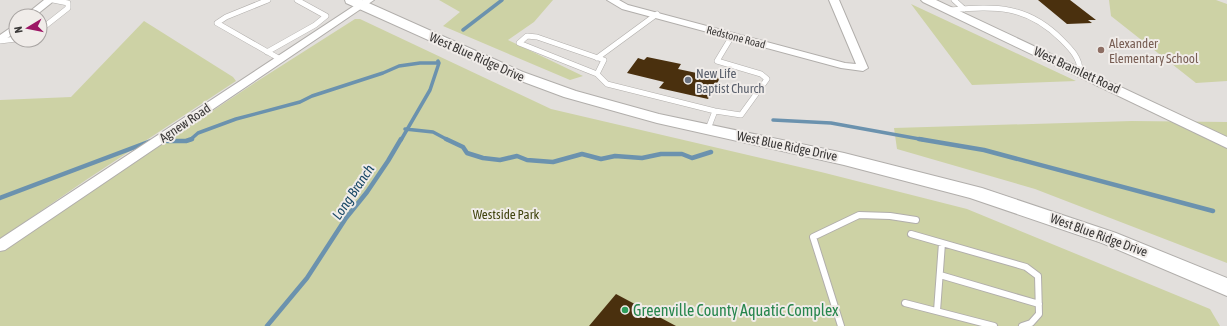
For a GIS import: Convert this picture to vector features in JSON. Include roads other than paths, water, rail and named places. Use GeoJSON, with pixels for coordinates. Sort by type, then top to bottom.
{"type":"FeatureCollection","features":[{"type":"Feature","properties":{"kind":"main road","name":"West Blue Ridge Drive"},"geometry":{"type":"LineString","coordinates":[[361,2],[537,83],[611,107],[844,159],[975,193],[1109,238],[1227,287]]}},
{"type":"Feature","properties":{"kind":"street"},"geometry":{"type":"LineString","coordinates":[[40,8],[50,0]]}},
{"type":"Feature","properties":{"kind":"street","name":"Redstone Road"},"geometry":{"type":"LineString","coordinates":[[612,0],[621,6],[656,14],[845,66],[862,68],[834,0]]}},
{"type":"Feature","properties":{"kind":"street","name":"West Bramlett Road"},"geometry":{"type":"LineString","coordinates":[[927,0],[952,5],[1080,71],[1227,143]]}},
{"type":"Feature","properties":{"kind":"street","name":"Agnew Road"},"geometry":{"type":"LineString","coordinates":[[0,246],[280,59],[361,2]]}},
{"type":"Feature","properties":{"kind":"street"},"geometry":{"type":"LineString","coordinates":[[0,40],[8,34]]}},
{"type":"Feature","properties":{"kind":"lane"},"geometry":{"type":"LineString","coordinates":[[48,24],[68,8],[68,3],[53,0]]}},
{"type":"Feature","properties":{"kind":"lane"},"geometry":{"type":"LineString","coordinates":[[268,0],[226,17],[217,23],[280,59]]}},
{"type":"Feature","properties":{"kind":"lane"},"geometry":{"type":"LineString","coordinates":[[267,52],[315,25],[326,16],[297,0]]}},
{"type":"Feature","properties":{"kind":"lane"},"geometry":{"type":"LineString","coordinates":[[952,5],[964,9]]}},
{"type":"Feature","properties":{"kind":"lane"},"geometry":{"type":"LineString","coordinates":[[952,5],[964,9],[1015,10],[1037,17],[1078,57],[1080,71]]}},
{"type":"Feature","properties":{"kind":"lane"},"geometry":{"type":"LineString","coordinates":[[597,58],[616,43],[636,32],[656,14]]}},
{"type":"Feature","properties":{"kind":"lane"},"geometry":{"type":"LineString","coordinates":[[597,74],[604,60],[537,37],[526,36],[519,43],[597,74],[607,84],[715,111],[741,115],[766,79],[760,74],[717,61],[732,36]]}},
{"type":"Feature","properties":{"kind":"lane"},"geometry":{"type":"LineString","coordinates":[[708,129],[715,111]]}},
{"type":"Feature","properties":{"kind":"lane"},"geometry":{"type":"LineString","coordinates":[[841,326],[813,237],[859,215],[890,216],[916,220]]}},
{"type":"Feature","properties":{"kind":"lane"},"geometry":{"type":"LineString","coordinates":[[911,234],[1026,267],[1038,276],[1039,314],[1031,323],[1022,326]]}},
{"type":"Feature","properties":{"kind":"lane"},"geometry":{"type":"LineString","coordinates":[[937,311],[942,243]]}},
{"type":"Feature","properties":{"kind":"lane"},"geometry":{"type":"LineString","coordinates":[[940,275],[1039,304]]}},
{"type":"Feature","properties":{"kind":"lane"},"geometry":{"type":"LineString","coordinates":[[905,303],[994,326]]}},
{"type":"Feature","properties":{"kind":"waterway","name":"Long Branch"},"geometry":{"type":"LineString","coordinates":[[463,30],[502,0]]}},
{"type":"Feature","properties":{"kind":"waterway"},"geometry":{"type":"LineString","coordinates":[[191,139],[198,133],[236,119],[300,102],[312,96],[383,73],[399,66],[420,63],[439,63]]}},
{"type":"Feature","properties":{"kind":"waterway","name":"Long Branch"},"geometry":{"type":"LineString","coordinates":[[407,129],[430,90],[439,63]]}},
{"type":"Feature","properties":{"kind":"waterway"},"geometry":{"type":"LineString","coordinates":[[773,120],[831,123],[925,140]]}},
{"type":"Feature","properties":{"kind":"waterway","name":"Long Branch"},"geometry":{"type":"LineString","coordinates":[[401,140],[407,129]]}},
{"type":"Feature","properties":{"kind":"waterway"},"geometry":{"type":"LineString","coordinates":[[407,129],[433,132],[447,140]]}},
{"type":"Feature","properties":{"kind":"waterway"},"geometry":{"type":"LineString","coordinates":[[167,141],[186,141],[191,139]]}},
{"type":"Feature","properties":{"kind":"waterway","name":"Long Branch"},"geometry":{"type":"LineString","coordinates":[[267,326],[307,278],[346,218],[367,192],[388,161],[401,139]]}},
{"type":"Feature","properties":{"kind":"waterway"},"geometry":{"type":"LineString","coordinates":[[919,139],[984,150],[1213,211]]}},
{"type":"Feature","properties":{"kind":"waterway"},"geometry":{"type":"LineString","coordinates":[[447,140],[463,147],[467,153],[483,158],[500,160],[517,156],[527,160],[553,162],[582,154],[601,159],[615,156],[642,158],[661,154],[682,154],[692,158],[711,152]]}},
{"type":"Feature","properties":{"kind":"waterway"},"geometry":{"type":"LineString","coordinates":[[0,198],[151,141]]}},
{"type":"Feature","properties":{"kind":"place","name":"Alexander Elementary School"},"geometry":{"type":"Point","coordinates":[1101,50]}},
{"type":"Feature","properties":{"kind":"place","name":"New Life Baptist Church"},"geometry":{"type":"Point","coordinates":[688,80]}},
{"type":"Feature","properties":{"kind":"place","name":"Greenville County Aquatic Complex"},"geometry":{"type":"Point","coordinates":[625,310]}},
{"type":"Feature","properties":{"kind":"park label","name":"Westside Park"},"geometry":{"type":"Point","coordinates":[506,214]}}]}
